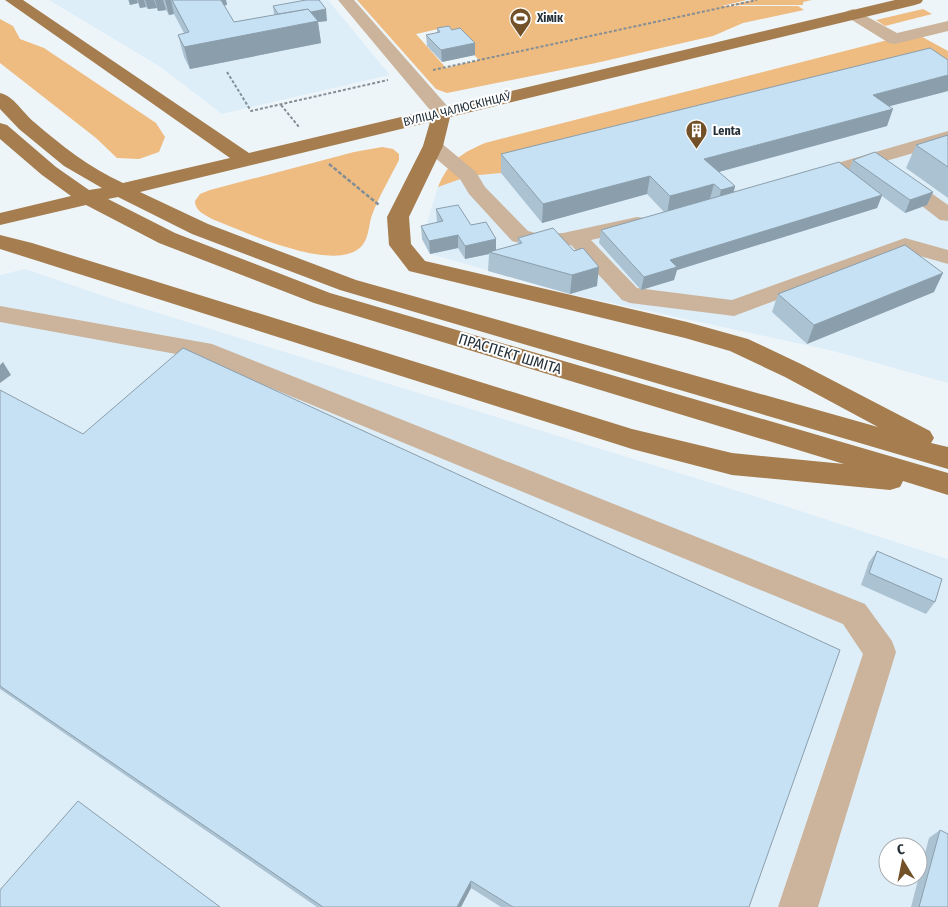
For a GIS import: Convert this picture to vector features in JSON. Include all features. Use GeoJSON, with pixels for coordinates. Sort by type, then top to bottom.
{"type":"FeatureCollection","features":[{"type":"Feature","properties":{"kind":"main road"},"geometry":{"type":"LineString","coordinates":[[13,0],[246,160]]}},
{"type":"Feature","properties":{"kind":"main road","name":"ВУЛІЦА ЧАЛЮСКІНЦАЎ"},"geometry":{"type":"LineString","coordinates":[[0,220],[442,112],[857,7],[877,9],[915,0]]}},
{"type":"Feature","properties":{"kind":"main road","name":"ПРАСПЕКТ ШМІТА"},"geometry":{"type":"LineString","coordinates":[[0,98],[26,125],[71,162],[112,186],[200,229],[348,285],[948,458]]}},
{"type":"Feature","properties":{"kind":"main road"},"geometry":{"type":"LineString","coordinates":[[442,112],[433,146],[398,217],[400,245],[417,266],[687,330],[739,345],[794,371],[948,452]]}},
{"type":"Feature","properties":{"kind":"main road","name":"ПРАСПЕКТ ШМІТА"},"geometry":{"type":"LineString","coordinates":[[0,130],[49,171],[82,194],[167,238],[322,298],[948,484]]}},
{"type":"Feature","properties":{"kind":"main road"},"geometry":{"type":"LineString","coordinates":[[0,242],[632,439],[732,464],[948,484]]}},
{"type":"Feature","properties":{"kind":"street"},"geometry":{"type":"LineString","coordinates":[[346,0],[442,112]]}},
{"type":"Feature","properties":{"kind":"street"},"geometry":{"type":"LineString","coordinates":[[857,7],[895,39],[918,52]]}},
{"type":"Feature","properties":{"kind":"street"},"geometry":{"type":"LineString","coordinates":[[895,39],[948,26]]}},
{"type":"Feature","properties":{"kind":"street"},"geometry":{"type":"LineString","coordinates":[[790,182],[948,137]]}},
{"type":"Feature","properties":{"kind":"street"},"geometry":{"type":"LineString","coordinates":[[433,146],[469,176],[476,190],[520,236],[538,241],[576,237],[658,218]]}},
{"type":"Feature","properties":{"kind":"street"},"geometry":{"type":"LineString","coordinates":[[872,159],[948,215]]}},
{"type":"Feature","properties":{"kind":"street"},"geometry":{"type":"LineString","coordinates":[[576,237],[630,294],[734,308],[905,245],[948,257]]}},
{"type":"Feature","properties":{"kind":"street"},"geometry":{"type":"LineString","coordinates":[[0,314],[203,350],[854,614],[880,652],[798,907]]}},
{"type":"Feature","properties":{"kind":"path"},"geometry":{"type":"LineString","coordinates":[[227,72],[251,111],[757,0]]}},
{"type":"Feature","properties":{"kind":"path"},"geometry":{"type":"LineString","coordinates":[[281,105],[301,129]]}},
{"type":"Feature","properties":{"kind":"path"},"geometry":{"type":"LineString","coordinates":[[329,164],[381,206]]}},
{"type":"Feature","properties":{"kind":"shaded area"},"geometry":{"type":"Polygon","coordinates":[[[49,0],[328,0],[390,75],[222,114],[159,66],[49,0]]]}},
{"type":"Feature","properties":{"kind":"shaded area"},"geometry":{"type":"Polygon","coordinates":[[[357,0],[747,0],[722,6],[798,6],[804,10],[743,23],[713,36],[596,63],[447,93],[436,89],[357,0]],[[447,27],[416,34],[446,68],[479,60],[447,27]]]}},
{"type":"Feature","properties":{"kind":"shaded area"},"geometry":{"type":"Polygon","coordinates":[[[753,0],[812,0],[803,2],[803,5],[730,5],[753,0]]]}},
{"type":"Feature","properties":{"kind":"shaded area"},"geometry":{"type":"Polygon","coordinates":[[[923,9],[932,14],[885,26],[876,20],[923,9]]]}},
{"type":"Feature","properties":{"kind":"shaded area"},"geometry":{"type":"Polygon","coordinates":[[[0,19],[13,26],[20,39],[44,48],[156,123],[165,137],[159,152],[139,159],[117,158],[96,138],[0,63],[0,19]]]}},
{"type":"Feature","properties":{"kind":"shaded area"},"geometry":{"type":"Polygon","coordinates":[[[915,33],[948,51],[948,63],[501,173],[469,176],[438,187],[446,171],[456,159],[485,143],[915,33]]]}},
{"type":"Feature","properties":{"kind":"shaded area"},"geometry":{"type":"Polygon","coordinates":[[[948,63],[948,383],[833,351],[570,294],[430,254],[422,239],[438,187],[469,176],[501,173],[948,63]]]}},
{"type":"Feature","properties":{"kind":"shaded area"},"geometry":{"type":"Polygon","coordinates":[[[382,147],[393,149],[399,154],[399,160],[375,208],[365,241],[354,252],[337,256],[292,249],[212,219],[200,212],[195,204],[200,194],[210,190],[354,152],[382,147]]]}},
{"type":"Feature","properties":{"kind":"shaded area"},"geometry":{"type":"Polygon","coordinates":[[[25,269],[116,300],[751,495],[948,559],[948,907],[0,907],[0,275],[25,269]]]}},
{"type":"Feature","properties":{"kind":"building"},"geometry":{"type":"Polygon","coordinates":[[[172,0],[221,0],[234,22],[308,9],[318,21],[184,47],[178,35],[189,32],[172,0]]]}},
{"type":"Feature","properties":{"kind":"building"},"geometry":{"type":"Polygon","coordinates":[[[306,0],[319,0],[326,9],[311,12],[308,9],[278,14],[273,6],[306,0]]]}},
{"type":"Feature","properties":{"kind":"building"},"geometry":{"type":"Polygon","coordinates":[[[449,26],[452,30],[460,28],[475,43],[441,50],[426,35],[440,32],[437,28],[449,26]]]}},
{"type":"Feature","properties":{"kind":"building","name":"Lenta"},"geometry":{"type":"Polygon","coordinates":[[[930,48],[948,60],[948,75],[873,95],[893,109],[704,159],[735,186],[721,190],[714,184],[670,196],[650,176],[543,204],[501,154],[930,48]]]}},
{"type":"Feature","properties":{"kind":"building"},"geometry":{"type":"Polygon","coordinates":[[[948,135],[948,167],[916,145],[948,135]]]}},
{"type":"Feature","properties":{"kind":"building"},"geometry":{"type":"Polygon","coordinates":[[[875,152],[933,192],[910,200],[853,160],[875,152]]]}},
{"type":"Feature","properties":{"kind":"building"},"geometry":{"type":"Polygon","coordinates":[[[839,162],[882,195],[670,260],[677,267],[644,277],[601,230],[839,162]]]}},
{"type":"Feature","properties":{"kind":"building"},"geometry":{"type":"Polygon","coordinates":[[[458,205],[471,225],[486,222],[496,239],[465,246],[458,235],[429,241],[421,226],[443,221],[436,209],[458,205]]]}},
{"type":"Feature","properties":{"kind":"building"},"geometry":{"type":"Polygon","coordinates":[[[553,228],[574,251],[583,248],[599,267],[572,275],[489,252],[522,243],[518,238],[553,228]]]}},
{"type":"Feature","properties":{"kind":"building"},"geometry":{"type":"Polygon","coordinates":[[[905,245],[943,273],[814,325],[778,294],[905,245]]]}},
{"type":"Feature","properties":{"kind":"building"},"geometry":{"type":"Polygon","coordinates":[[[183,348],[840,650],[749,907],[513,907],[471,881],[457,907],[323,907],[0,686],[0,390],[83,434],[183,348]]]}},
{"type":"Feature","properties":{"kind":"building"},"geometry":{"type":"Polygon","coordinates":[[[877,551],[942,579],[935,602],[869,573],[877,551]]]}},
{"type":"Feature","properties":{"kind":"building"},"geometry":{"type":"Polygon","coordinates":[[[78,801],[220,907],[0,907],[0,890],[78,801]]]}},
{"type":"Feature","properties":{"kind":"building"},"geometry":{"type":"Polygon","coordinates":[[[940,830],[948,834],[948,907],[919,907],[924,887],[928,887],[928,874],[940,830]]]}},
{"type":"Feature","properties":{"kind":"place","name":"Хімік"},"geometry":{"type":"Point","coordinates":[521,37]}},
{"type":"Feature","properties":{"kind":"place","name":"Lenta"},"geometry":{"type":"Point","coordinates":[697,150]}}]}
